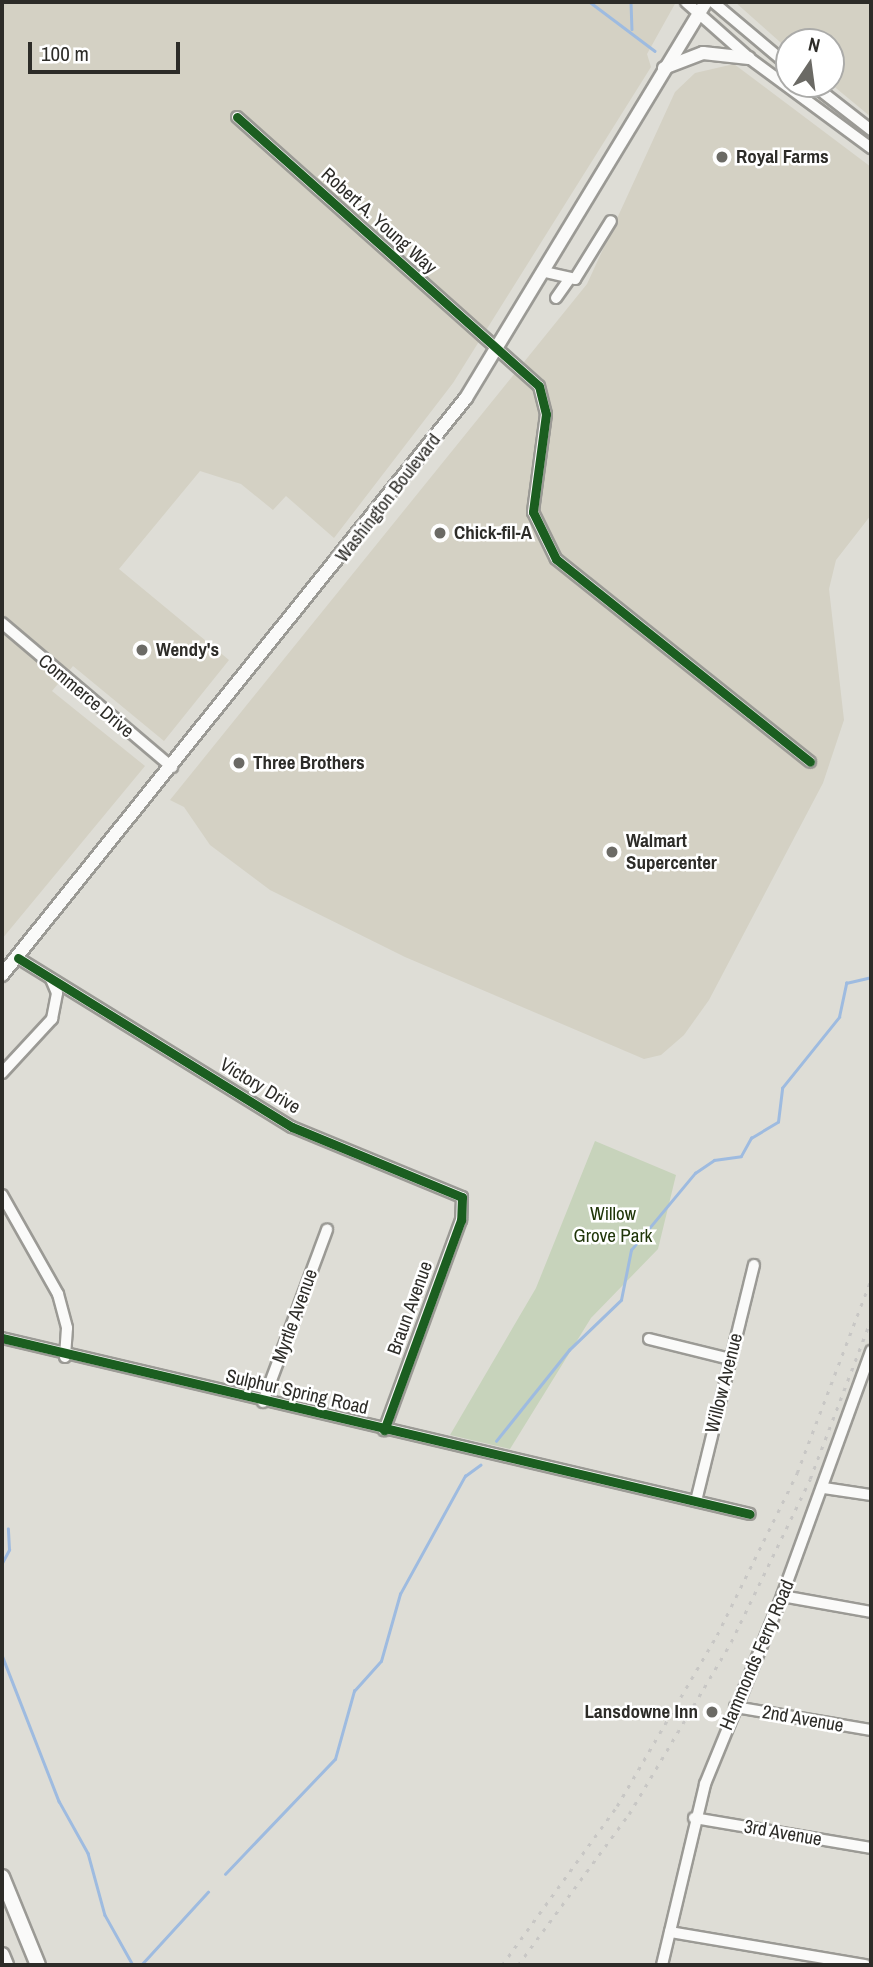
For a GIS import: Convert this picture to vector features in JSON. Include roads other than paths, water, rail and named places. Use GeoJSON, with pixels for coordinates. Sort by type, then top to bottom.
{"type":"FeatureCollection","features":[{"type":"Feature","properties":{"kind":"highway"},"geometry":{"type":"LineString","coordinates":[[2,1877],[38,1965]]}},
{"type":"Feature","properties":{"kind":"highway"},"geometry":{"type":"LineString","coordinates":[[2,1955],[6,1965]]}},
{"type":"Feature","properties":{"kind":"main road","name":"Washington Boulevard"},"geometry":{"type":"LineString","coordinates":[[2,975],[408,475],[498,351],[702,7]]}},
{"type":"Feature","properties":{"kind":"main road"},"geometry":{"type":"LineString","coordinates":[[664,68],[703,52],[748,58]]}},
{"type":"Feature","properties":{"kind":"main road","name":"Washington Boulevard"},"geometry":{"type":"LineString","coordinates":[[2,986],[18,958]]}},
{"type":"Feature","properties":{"kind":"street"},"geometry":{"type":"LineString","coordinates":[[686,2],[702,7],[748,58],[871,148]]}},
{"type":"Feature","properties":{"kind":"street"},"geometry":{"type":"LineString","coordinates":[[713,2],[775,54]]}},
{"type":"Feature","properties":{"kind":"street"},"geometry":{"type":"LineString","coordinates":[[830,98],[871,130]]}},
{"type":"Feature","properties":{"kind":"street","name":"Robert A. Young Way"},"geometry":{"type":"LineString","coordinates":[[237,117],[498,351],[544,397],[533,512],[556,559],[810,762]]}},
{"type":"Feature","properties":{"kind":"street"},"geometry":{"type":"LineString","coordinates":[[556,298],[568,281],[580,274],[611,221]]}},
{"type":"Feature","properties":{"kind":"street"},"geometry":{"type":"LineString","coordinates":[[545,272],[568,281]]}},
{"type":"Feature","properties":{"kind":"street","name":"Commerce Drive"},"geometry":{"type":"LineString","coordinates":[[2,623],[172,767]]}},
{"type":"Feature","properties":{"kind":"street"},"geometry":{"type":"LineString","coordinates":[[2,1073],[52,1019],[57,993],[51,979],[18,958]]}},
{"type":"Feature","properties":{"kind":"street","name":"Victory Drive"},"geometry":{"type":"LineString","coordinates":[[51,979],[292,1127],[463,1197]]}},
{"type":"Feature","properties":{"kind":"street"},"geometry":{"type":"LineString","coordinates":[[2,1195],[58,1294],[67,1328],[65,1357]]}},
{"type":"Feature","properties":{"kind":"street","name":"Braun Avenue"},"geometry":{"type":"LineString","coordinates":[[384,1430],[461,1220],[463,1197]]}},
{"type":"Feature","properties":{"kind":"street","name":"Myrtle Avenue"},"geometry":{"type":"LineString","coordinates":[[263,1402],[327,1230]]}},
{"type":"Feature","properties":{"kind":"street","name":"Willow Avenue"},"geometry":{"type":"LineString","coordinates":[[695,1501],[754,1265]]}},
{"type":"Feature","properties":{"kind":"street","name":"Sulphur Spring Road"},"geometry":{"type":"LineString","coordinates":[[2,1338],[65,1357],[750,1514]]}},
{"type":"Feature","properties":{"kind":"street"},"geometry":{"type":"LineString","coordinates":[[649,1339],[730,1359]]}},
{"type":"Feature","properties":{"kind":"street","name":"Hammonds Ferry Road"},"geometry":{"type":"LineString","coordinates":[[662,1965],[694,1818],[735,1707],[824,1489],[868,1371],[871,1351]]}},
{"type":"Feature","properties":{"kind":"street"},"geometry":{"type":"LineString","coordinates":[[824,1489],[871,1494]]}},
{"type":"Feature","properties":{"kind":"street"},"geometry":{"type":"LineString","coordinates":[[782,1596],[871,1612]]}},
{"type":"Feature","properties":{"kind":"street","name":"2nd Avenue"},"geometry":{"type":"LineString","coordinates":[[735,1707],[871,1730]]}},
{"type":"Feature","properties":{"kind":"street","name":"3rd Avenue"},"geometry":{"type":"LineString","coordinates":[[694,1818],[871,1848]]}},
{"type":"Feature","properties":{"kind":"street"},"geometry":{"type":"LineString","coordinates":[[670,1932],[865,1965]]}},
{"type":"Feature","properties":{"kind":"waterway"},"geometry":{"type":"LineString","coordinates":[[590,2],[655,51]]}},
{"type":"Feature","properties":{"kind":"waterway"},"geometry":{"type":"LineString","coordinates":[[631,2],[632,29]]}},
{"type":"Feature","properties":{"kind":"waterway"},"geometry":{"type":"LineString","coordinates":[[871,953],[871,965]]}},
{"type":"Feature","properties":{"kind":"waterway"},"geometry":{"type":"LineString","coordinates":[[496,1441],[569,1350],[621,1300],[631,1250],[695,1173],[714,1160],[741,1156],[751,1138],[778,1122],[782,1088],[839,1017],[846,983],[871,977]]}},
{"type":"Feature","properties":{"kind":"waterway"},"geometry":{"type":"LineString","coordinates":[[225,1874],[335,1759],[354,1691],[381,1661],[400,1594],[465,1476],[480,1465]]}},
{"type":"Feature","properties":{"kind":"waterway"},"geometry":{"type":"LineString","coordinates":[[2,1563],[9,1550],[8,1529]]}},
{"type":"Feature","properties":{"kind":"waterway"},"geometry":{"type":"LineString","coordinates":[[2,1655],[59,1801],[88,1853],[105,1915],[133,1965]]}},
{"type":"Feature","properties":{"kind":"waterway"},"geometry":{"type":"LineString","coordinates":[[141,1965],[208,1892]]}},
{"type":"Feature","properties":{"kind":"railway"},"geometry":{"type":"LineString","coordinates":[[502,1965],[617,1806],[717,1635],[797,1473],[871,1279]]}},
{"type":"Feature","properties":{"kind":"railway"},"geometry":{"type":"LineString","coordinates":[[518,1965],[629,1814],[731,1642],[810,1479],[871,1319]]}},
{"type":"Feature","properties":{"kind":"place","name":"Royal Farms"},"geometry":{"type":"Point","coordinates":[722,157]}},
{"type":"Feature","properties":{"kind":"place","name":"Chick-fil-A"},"geometry":{"type":"Point","coordinates":[440,533]}},
{"type":"Feature","properties":{"kind":"place","name":"Wendy's"},"geometry":{"type":"Point","coordinates":[142,650]}},
{"type":"Feature","properties":{"kind":"place","name":"Three Brothers"},"geometry":{"type":"Point","coordinates":[239,763]}},
{"type":"Feature","properties":{"kind":"place","name":"Walmart Supercenter"},"geometry":{"type":"Point","coordinates":[612,852]}},
{"type":"Feature","properties":{"kind":"place","name":"Lansdowne Inn"},"geometry":{"type":"Point","coordinates":[712,1712]}},
{"type":"Feature","properties":{"kind":"park label","name":"Willow Grove Park"},"geometry":{"type":"Point","coordinates":[613,1225]}}]}
